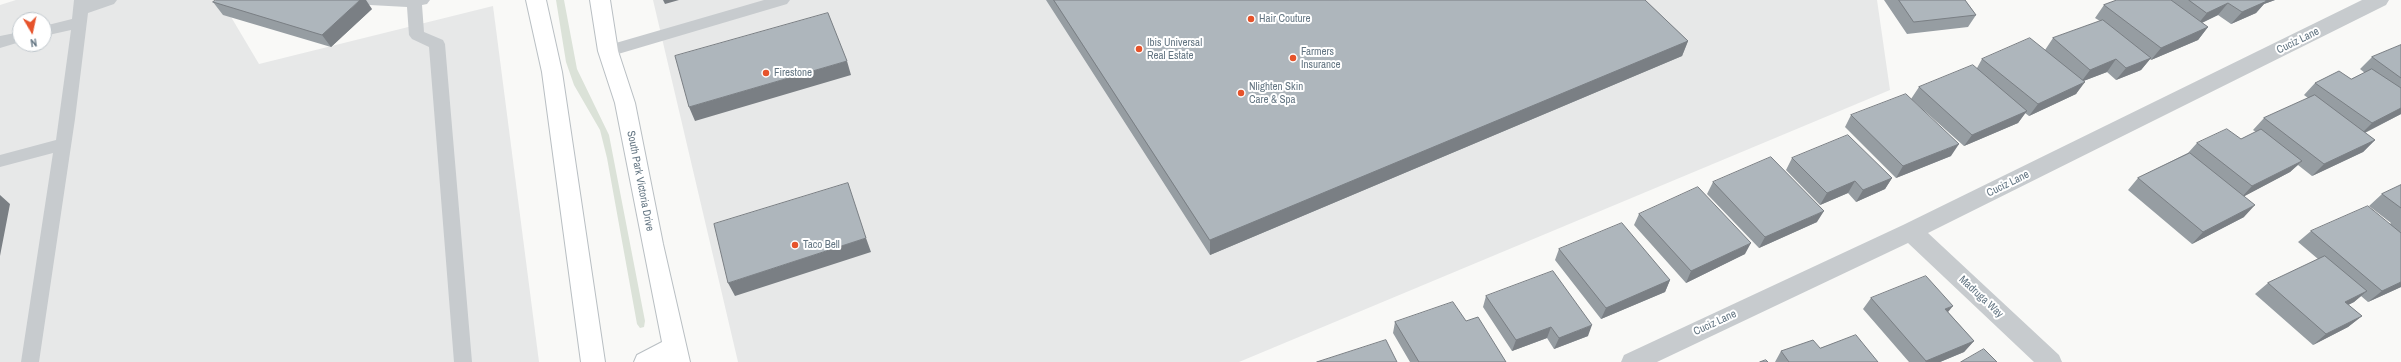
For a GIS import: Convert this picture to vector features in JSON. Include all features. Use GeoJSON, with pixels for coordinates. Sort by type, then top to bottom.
{"type":"FeatureCollection","features":[{"type":"Feature","properties":{"kind":"main road"},"geometry":{"type":"LineString","coordinates":[[536,0],[552,72],[593,362]]}},
{"type":"Feature","properties":{"kind":"main road","name":"South Park Victoria Drive"},"geometry":{"type":"LineString","coordinates":[[600,0],[608,51],[625,103],[652,244],[676,354]]}},
{"type":"Feature","properties":{"kind":"main road"},"geometry":{"type":"LineString","coordinates":[[646,362],[676,354]]}},
{"type":"Feature","properties":{"kind":"street","name":"Cuciz Lane"},"geometry":{"type":"LineString","coordinates":[[1633,362],[1911,231],[2379,0]]}},
{"type":"Feature","properties":{"kind":"street","name":"Madruga Way"},"geometry":{"type":"LineString","coordinates":[[1911,231],[2050,362]]}},
{"type":"Feature","properties":{"kind":"lane"},"geometry":{"type":"LineString","coordinates":[[52,26],[81,10],[110,0]]}},
{"type":"Feature","properties":{"kind":"lane"},"geometry":{"type":"LineString","coordinates":[[370,0],[418,1],[417,35],[437,44],[463,362]]}},
{"type":"Feature","properties":{"kind":"lane"},"geometry":{"type":"LineString","coordinates":[[608,51],[782,0]]}},
{"type":"Feature","properties":{"kind":"lane"},"geometry":{"type":"LineString","coordinates":[[30,362],[63,144],[81,10]]}},
{"type":"Feature","properties":{"kind":"lane"},"geometry":{"type":"LineString","coordinates":[[0,42],[12,39]]}},
{"type":"Feature","properties":{"kind":"lane"},"geometry":{"type":"LineString","coordinates":[[0,161],[63,144]]}},
{"type":"Feature","properties":{"kind":"shaded area"},"geometry":{"type":"Polygon","coordinates":[[[16,0],[221,0],[259,64],[493,6],[539,362],[0,362],[0,5],[16,0]]]}},
{"type":"Feature","properties":{"kind":"shaded area"},"geometry":{"type":"Polygon","coordinates":[[[556,0],[564,0],[577,69],[609,135],[645,321],[644,327],[640,328],[637,324],[607,158],[600,130],[574,85],[566,62],[556,0]]]}},
{"type":"Feature","properties":{"kind":"shaded area"},"geometry":{"type":"Polygon","coordinates":[[[653,0],[1877,0],[1890,90],[1239,362],[738,362],[653,0]]]}},
{"type":"Feature","properties":{"kind":"building"},"geometry":{"type":"Polygon","coordinates":[[[216,0],[360,0],[322,35],[213,2],[216,0]]]}},
{"type":"Feature","properties":{"kind":"building"},"geometry":{"type":"Polygon","coordinates":[[[1054,0],[1645,0],[1688,41],[1210,240],[1054,0]]]}},
{"type":"Feature","properties":{"kind":"building"},"geometry":{"type":"Polygon","coordinates":[[[1899,0],[1965,0],[1976,15],[1914,22],[1899,0]]]}},
{"type":"Feature","properties":{"kind":"building"},"geometry":{"type":"Polygon","coordinates":[[[2117,0],[2171,0],[2208,27],[2161,48],[2104,5],[2117,0]]]}},
{"type":"Feature","properties":{"kind":"building"},"geometry":{"type":"Polygon","coordinates":[[[2189,0],[2267,1],[2242,12],[2228,3],[2207,13],[2189,0]]]}},
{"type":"Feature","properties":{"kind":"building","name":"Firestone"},"geometry":{"type":"Polygon","coordinates":[[[828,13],[847,61],[689,107],[675,56],[828,13]]]}},
{"type":"Feature","properties":{"kind":"building"},"geometry":{"type":"Polygon","coordinates":[[[2103,20],[2151,58],[2126,68],[2116,59],[2090,70],[2053,38],[2103,20]]]}},
{"type":"Feature","properties":{"kind":"building"},"geometry":{"type":"Polygon","coordinates":[[[2030,38],[2085,82],[2038,104],[1982,59],[2030,38]]]}},
{"type":"Feature","properties":{"kind":"building"},"geometry":{"type":"Polygon","coordinates":[[[2401,45],[2401,78],[2372,57],[2401,45]]]}},
{"type":"Feature","properties":{"kind":"building"},"geometry":{"type":"Polygon","coordinates":[[[1973,65],[2027,111],[1972,135],[1919,87],[1973,65]]]}},
{"type":"Feature","properties":{"kind":"building"},"geometry":{"type":"Polygon","coordinates":[[[2372,69],[2401,88],[2401,108],[2372,123],[2315,83],[2339,71],[2351,79],[2372,69]]]}},
{"type":"Feature","properties":{"kind":"building"},"geometry":{"type":"Polygon","coordinates":[[[1906,94],[1959,144],[1903,166],[1851,115],[1906,94]]]}},
{"type":"Feature","properties":{"kind":"building"},"geometry":{"type":"Polygon","coordinates":[[[2315,95],[2375,140],[2324,164],[2264,118],[2315,95]]]}},
{"type":"Feature","properties":{"kind":"building"},"geometry":{"type":"Polygon","coordinates":[[[2227,129],[2241,139],[2261,129],[2302,161],[2252,186],[2197,143],[2227,129]]]}},
{"type":"Feature","properties":{"kind":"building"},"geometry":{"type":"Polygon","coordinates":[[[1848,135],[1892,178],[1863,190],[1855,181],[1827,193],[1792,158],[1848,135]]]}},
{"type":"Feature","properties":{"kind":"building"},"geometry":{"type":"Polygon","coordinates":[[[2190,153],[2255,205],[2203,232],[2138,178],[2190,153]]]}},
{"type":"Feature","properties":{"kind":"building"},"geometry":{"type":"Polygon","coordinates":[[[1771,157],[1824,211],[1765,237],[1713,182],[1771,157]]]}},
{"type":"Feature","properties":{"kind":"building","name":"Taco Bell"},"geometry":{"type":"Polygon","coordinates":[[[848,183],[866,238],[728,283],[714,224],[848,183]]]}},
{"type":"Feature","properties":{"kind":"building"},"geometry":{"type":"Polygon","coordinates":[[[2401,185],[2401,208],[2382,194],[2401,185]]]}},
{"type":"Feature","properties":{"kind":"building"},"geometry":{"type":"Polygon","coordinates":[[[1698,187],[1751,243],[1691,271],[1639,214],[1698,187]]]}},
{"type":"Feature","properties":{"kind":"building"},"geometry":{"type":"Polygon","coordinates":[[[2368,206],[2401,233],[2401,282],[2382,291],[2311,231],[2368,206]]]}},
{"type":"Feature","properties":{"kind":"building"},"geometry":{"type":"Polygon","coordinates":[[[1622,223],[1670,280],[1606,308],[1559,249],[1622,223]]]}},
{"type":"Feature","properties":{"kind":"building"},"geometry":{"type":"Polygon","coordinates":[[[2325,256],[2367,291],[2345,302],[2362,316],[2326,334],[2268,283],[2325,256]]]}},
{"type":"Feature","properties":{"kind":"building"},"geometry":{"type":"Polygon","coordinates":[[[1553,271],[1592,325],[1559,338],[1551,327],[1516,340],[1486,296],[1553,271]]]}},
{"type":"Feature","properties":{"kind":"building"},"geometry":{"type":"Polygon","coordinates":[[[1926,276],[1953,306],[1945,309],[1974,341],[1926,361],[1871,298],[1926,276]]]}},
{"type":"Feature","properties":{"kind":"building"},"geometry":{"type":"Polygon","coordinates":[[[1453,302],[1466,321],[1478,317],[1506,362],[1419,362],[1395,322],[1453,302]]]}},
{"type":"Feature","properties":{"kind":"building"},"geometry":{"type":"Polygon","coordinates":[[[1856,335],[1878,362],[1789,362],[1781,351],[1813,340],[1820,348],[1856,335]]]}},
{"type":"Feature","properties":{"kind":"building"},"geometry":{"type":"Polygon","coordinates":[[[1386,340],[1397,362],[1317,362],[1386,340]]]}},
{"type":"Feature","properties":{"kind":"building"},"geometry":{"type":"Polygon","coordinates":[[[1984,349],[1997,362],[1961,362],[1984,349]]]}},
{"type":"Feature","properties":{"kind":"place","name":"Hair Couture"},"geometry":{"type":"Point","coordinates":[1251,19]}},
{"type":"Feature","properties":{"kind":"place","name":"Ibis Universal Real Estate"},"geometry":{"type":"Point","coordinates":[1139,49]}},
{"type":"Feature","properties":{"kind":"place","name":"Farmers Insurance"},"geometry":{"type":"Point","coordinates":[1293,58]}},
{"type":"Feature","properties":{"kind":"place","name":"Firestone"},"geometry":{"type":"Point","coordinates":[766,73]}},
{"type":"Feature","properties":{"kind":"place","name":"Nlighten Skin Care & Spa"},"geometry":{"type":"Point","coordinates":[1241,93]}},
{"type":"Feature","properties":{"kind":"place","name":"Taco Bell"},"geometry":{"type":"Point","coordinates":[795,245]}}]}
